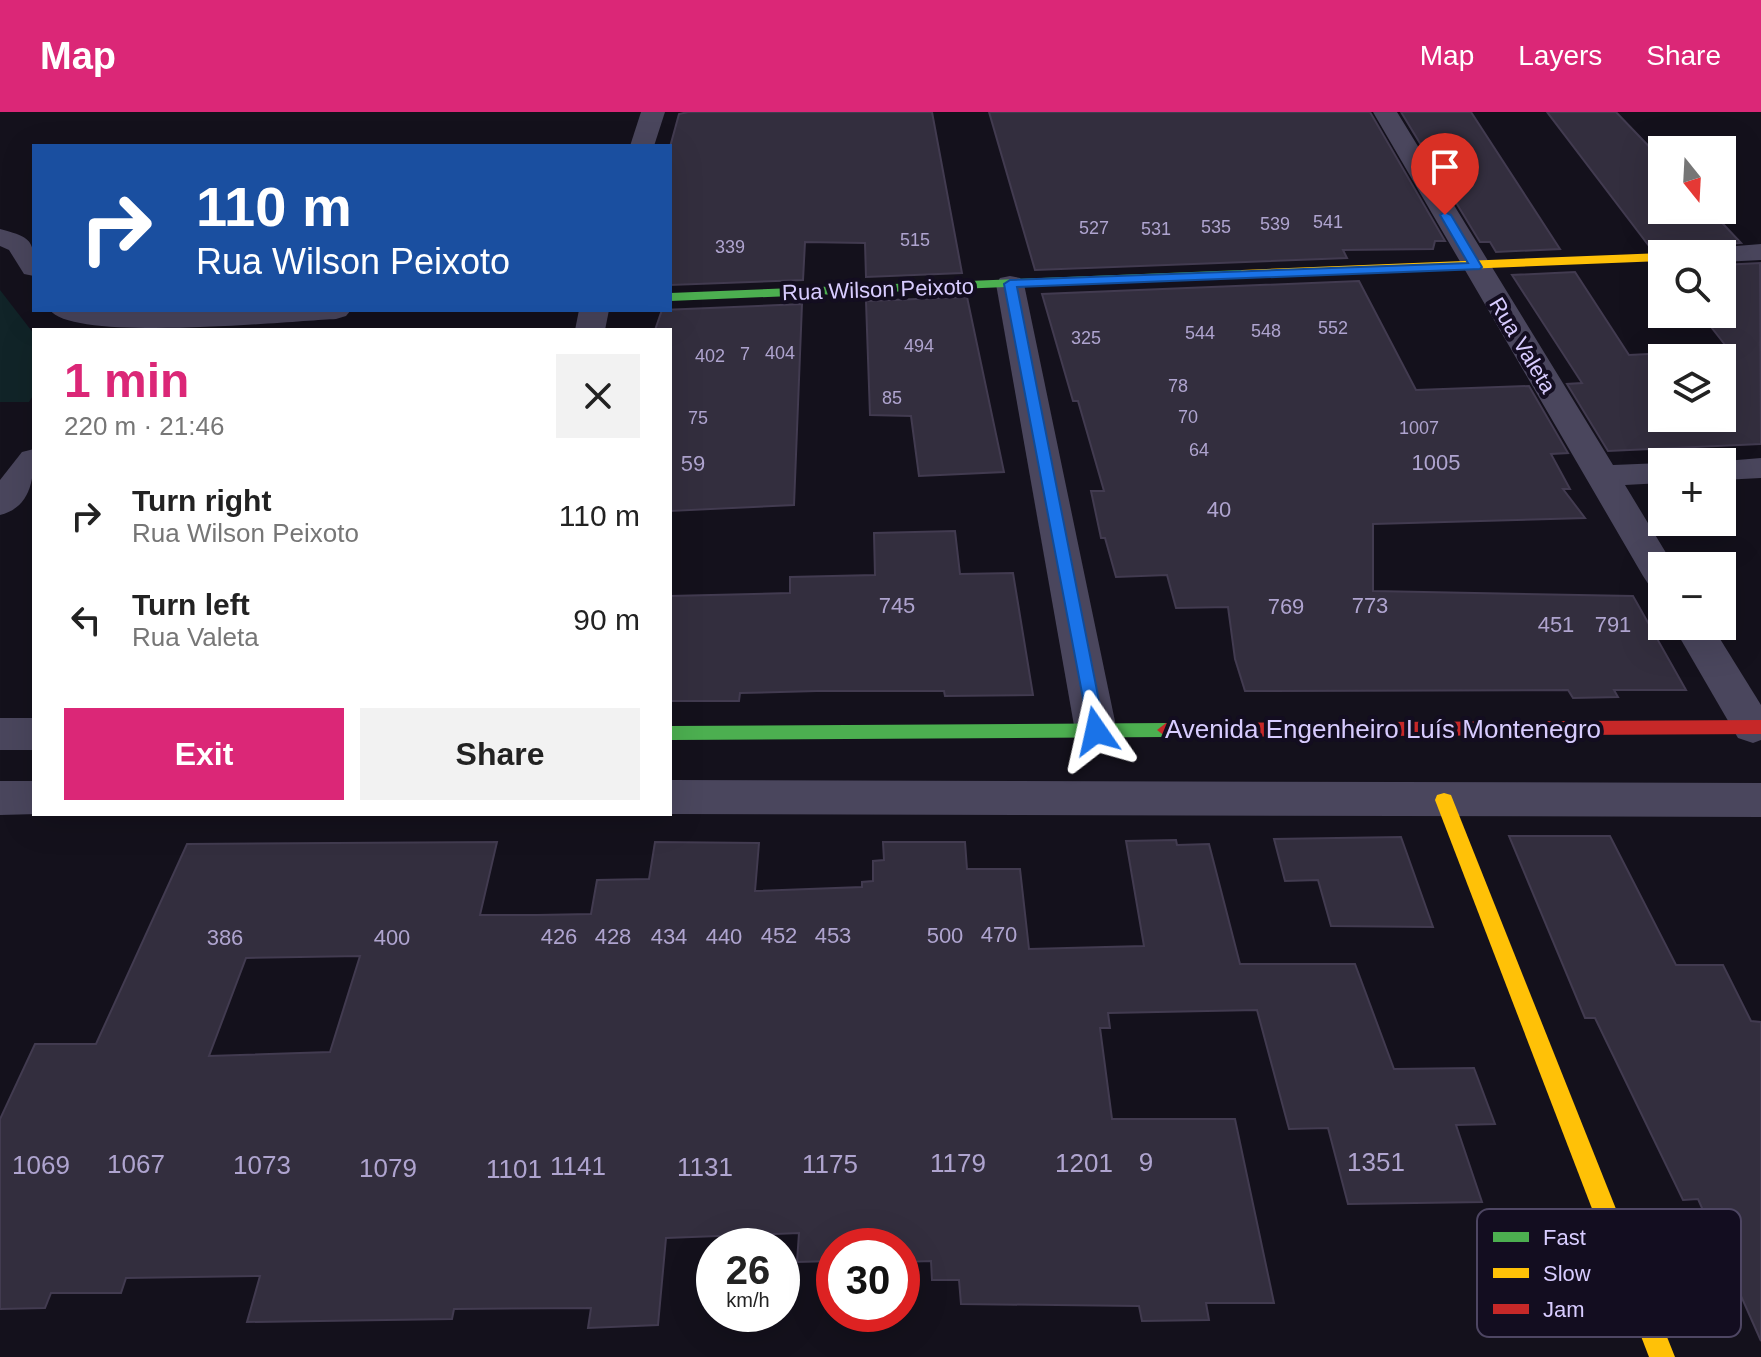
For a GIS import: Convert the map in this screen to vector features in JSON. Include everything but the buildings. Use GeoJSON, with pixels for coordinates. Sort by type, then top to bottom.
{"type":"FeatureCollection","features":[{"type":"Feature","properties":{"kind":"street"},"geometry":{"type":"LineString","coordinates":[[643,144],[653,112]]}},
{"type":"Feature","properties":{"kind":"street","name":"Rua Valeta"},"geometry":{"type":"LineString","coordinates":[[1385,112],[1648,553]]}},
{"type":"Feature","properties":{"kind":"street"},"geometry":{"type":"LineString","coordinates":[[0,237],[19,244],[32,265]]}},
{"type":"Feature","properties":{"kind":"street"},"geometry":{"type":"LineString","coordinates":[[1736,253],[1761,252]]}},
{"type":"Feature","properties":{"kind":"street","name":"Rua Wilson Peixoto"},"geometry":{"type":"LineString","coordinates":[[672,297],[1648,258]]}},
{"type":"Feature","properties":{"kind":"street"},"geometry":{"type":"LineString","coordinates":[[1010,284],[1096,731]]}},
{"type":"Feature","properties":{"kind":"street"},"geometry":{"type":"LineString","coordinates":[[68,312],[77,317],[135,324],[307,312]]}},
{"type":"Feature","properties":{"kind":"street"},"geometry":{"type":"LineString","coordinates":[[0,504],[32,462]]}},
{"type":"Feature","properties":{"kind":"street"},"geometry":{"type":"LineString","coordinates":[[1736,469],[1761,468]]}},
{"type":"Feature","properties":{"kind":"street"},"geometry":{"type":"LineString","coordinates":[[1602,476],[1648,474]]}},
{"type":"Feature","properties":{"kind":"street"},"geometry":{"type":"LineString","coordinates":[[1701,640],[1757,727]]}},
{"type":"Feature","properties":{"kind":"street","name":"Avenida Engenheiro Luís Montenegro"},"geometry":{"type":"LineString","coordinates":[[672,733],[1757,727]]}},
{"type":"Feature","properties":{"kind":"street"},"geometry":{"type":"LineString","coordinates":[[0,734],[32,734]]}},
{"type":"Feature","properties":{"kind":"street"},"geometry":{"type":"LineString","coordinates":[[672,797],[1761,800]]}},
{"type":"Feature","properties":{"kind":"street"},"geometry":{"type":"LineString","coordinates":[[0,798],[32,798]]}},
{"type":"Feature","properties":{"kind":"street"},"geometry":{"type":"LineString","coordinates":[[1444,800],[1604,1209]]}},
{"type":"Feature","properties":{"kind":"street"},"geometry":{"type":"LineString","coordinates":[[1654,1337],[1662,1357]]}},
{"type":"Feature","properties":{"kind":"green space"},"geometry":{"type":"Polygon","coordinates":[[[0,290],[32,331],[32,397],[29,402],[0,402],[0,290]]]}},
{"type":"Feature","properties":{"kind":"traffic: fast"},"geometry":{"type":"LineString","coordinates":[[672,297],[1242,274]]}},
{"type":"Feature","properties":{"kind":"traffic: fast"},"geometry":{"type":"LineString","coordinates":[[672,733],[1166,730]]}},
{"type":"Feature","properties":{"kind":"traffic: slow"},"geometry":{"type":"LineString","coordinates":[[1242,274],[1648,258]]}},
{"type":"Feature","properties":{"kind":"traffic: slow"},"geometry":{"type":"LineString","coordinates":[[1444,800],[1604,1209]]}},
{"type":"Feature","properties":{"kind":"traffic: slow"},"geometry":{"type":"LineString","coordinates":[[1654,1337],[1662,1357]]}},
{"type":"Feature","properties":{"kind":"traffic: jam"},"geometry":{"type":"LineString","coordinates":[[1166,730],[1761,727]]}},
{"type":"Feature","properties":{"kind":"route"},"geometry":{"type":"LineString","coordinates":[[1096,731],[1010,284],[1476,267],[1445,215]]}}]}
